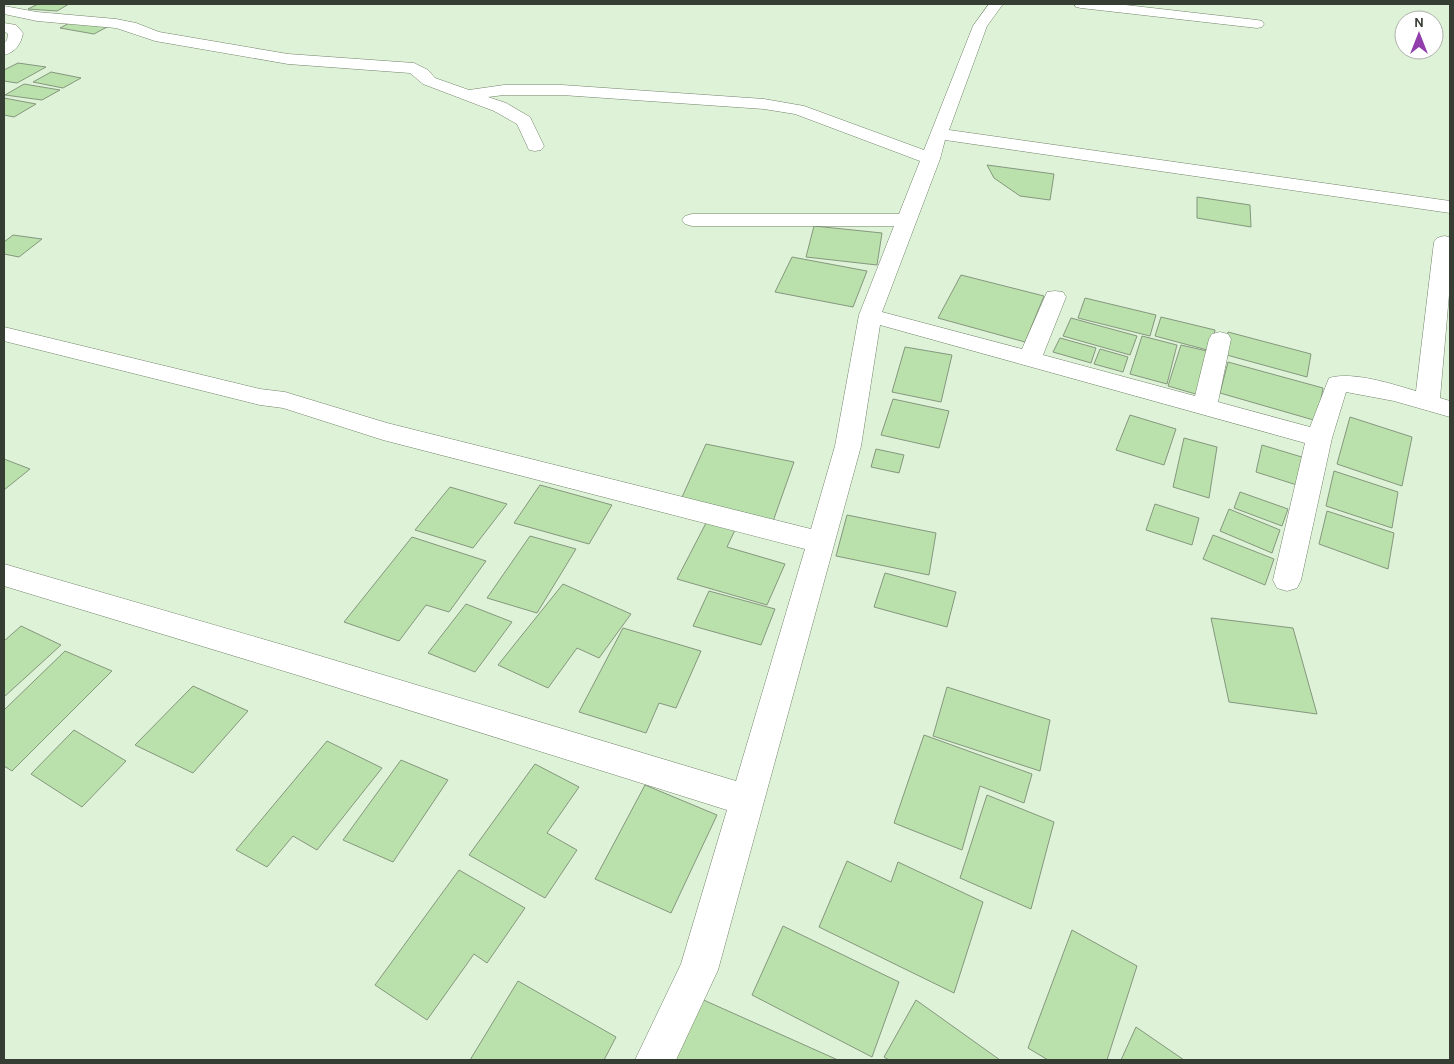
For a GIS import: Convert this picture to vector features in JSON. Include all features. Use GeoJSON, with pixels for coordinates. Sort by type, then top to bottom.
{"type":"FeatureCollection","features":[{"type":"Feature","properties":{"kind":"street"},"geometry":{"type":"LineString","coordinates":[[655,1060],[699,970],[848,446],[870,315],[980,26],[996,4]]}},
{"type":"Feature","properties":{"kind":"street"},"geometry":{"type":"LineString","coordinates":[[1081,4],[1257,24]]}},
{"type":"Feature","properties":{"kind":"street"},"geometry":{"type":"LineString","coordinates":[[4,10],[39,17],[83,20],[144,28],[155,36],[288,59],[414,68],[429,81],[500,107],[524,121],[535,146]]}},
{"type":"Feature","properties":{"kind":"street"},"geometry":{"type":"LineString","coordinates":[[4,26],[11,28],[16,33],[14,42],[4,50]]}},
{"type":"Feature","properties":{"kind":"street"},"geometry":{"type":"LineString","coordinates":[[468,94],[504,90],[562,90],[764,104],[798,110],[846,129],[935,147],[1450,207]]}},
{"type":"Feature","properties":{"kind":"street"},"geometry":{"type":"LineString","coordinates":[[692,220],[775,222],[906,220]]}},
{"type":"Feature","properties":{"kind":"street"},"geometry":{"type":"LineString","coordinates":[[1287,580],[1319,438],[1337,383],[1351,384],[1439,405],[1444,242]]}},
{"type":"Feature","properties":{"kind":"street"},"geometry":{"type":"LineString","coordinates":[[1030,358],[1055,297]]}},
{"type":"Feature","properties":{"kind":"street"},"geometry":{"type":"LineString","coordinates":[[870,315],[1319,438]]}},
{"type":"Feature","properties":{"kind":"street"},"geometry":{"type":"LineString","coordinates":[[4,334],[260,397],[285,400],[312,407],[382,431],[820,542]]}},
{"type":"Feature","properties":{"kind":"street"},"geometry":{"type":"LineString","coordinates":[[1205,406],[1220,339]]}},
{"type":"Feature","properties":{"kind":"street"},"geometry":{"type":"LineString","coordinates":[[4,576],[297,662],[748,800]]}},
{"type":"Feature","properties":{"kind":"building"},"geometry":{"type":"Polygon","coordinates":[[[38,4],[69,4],[57,11],[28,9],[38,4]]]}},
{"type":"Feature","properties":{"kind":"building"},"geometry":{"type":"Polygon","coordinates":[[[73,21],[107,27],[94,34],[60,28],[73,21]]]}},
{"type":"Feature","properties":{"kind":"building"},"geometry":{"type":"Polygon","coordinates":[[[18,63],[46,67],[17,83],[4,81],[4,70],[18,63]]]}},
{"type":"Feature","properties":{"kind":"building"},"geometry":{"type":"Polygon","coordinates":[[[51,72],[81,78],[63,88],[33,82],[51,72]]]}},
{"type":"Feature","properties":{"kind":"building"},"geometry":{"type":"Polygon","coordinates":[[[24,84],[60,90],[42,100],[5,95],[24,84]]]}},
{"type":"Feature","properties":{"kind":"building"},"geometry":{"type":"Polygon","coordinates":[[[4,98],[36,104],[14,117],[4,115],[4,98]]]}},
{"type":"Feature","properties":{"kind":"building"},"geometry":{"type":"Polygon","coordinates":[[[987,165],[1054,174],[1050,200],[1020,196],[994,178],[987,165]]]}},
{"type":"Feature","properties":{"kind":"building"},"geometry":{"type":"Polygon","coordinates":[[[1197,197],[1250,205],[1251,227],[1197,218],[1197,197]]]}},
{"type":"Feature","properties":{"kind":"building"},"geometry":{"type":"Polygon","coordinates":[[[814,226],[882,233],[877,265],[806,257],[814,226]]]}},
{"type":"Feature","properties":{"kind":"building"},"geometry":{"type":"Polygon","coordinates":[[[13,235],[42,239],[19,257],[4,254],[4,242],[13,235]]]}},
{"type":"Feature","properties":{"kind":"building"},"geometry":{"type":"Polygon","coordinates":[[[792,257],[867,271],[853,307],[775,292],[792,257]]]}},
{"type":"Feature","properties":{"kind":"building"},"geometry":{"type":"Polygon","coordinates":[[[961,275],[1044,296],[1025,342],[938,318],[961,275]]]}},
{"type":"Feature","properties":{"kind":"building"},"geometry":{"type":"Polygon","coordinates":[[[1085,298],[1156,315],[1150,336],[1078,318],[1085,298]]]}},
{"type":"Feature","properties":{"kind":"building"},"geometry":{"type":"Polygon","coordinates":[[[1161,317],[1215,330],[1211,351],[1155,336],[1161,317]]]}},
{"type":"Feature","properties":{"kind":"building"},"geometry":{"type":"Polygon","coordinates":[[[1071,318],[1137,336],[1130,355],[1063,336],[1071,318]]]}},
{"type":"Feature","properties":{"kind":"building"},"geometry":{"type":"Polygon","coordinates":[[[1228,332],[1311,354],[1307,377],[1223,354],[1228,332]]]}},
{"type":"Feature","properties":{"kind":"building"},"geometry":{"type":"Polygon","coordinates":[[[1142,336],[1177,345],[1167,384],[1130,374],[1142,336]]]}},
{"type":"Feature","properties":{"kind":"building"},"geometry":{"type":"Polygon","coordinates":[[[1060,338],[1096,348],[1091,363],[1053,352],[1060,338]]]}},
{"type":"Feature","properties":{"kind":"building"},"geometry":{"type":"Polygon","coordinates":[[[1181,345],[1211,352],[1199,395],[1168,386],[1181,345]]]}},
{"type":"Feature","properties":{"kind":"building"},"geometry":{"type":"Polygon","coordinates":[[[905,347],[952,355],[941,402],[892,392],[905,347]]]}},
{"type":"Feature","properties":{"kind":"building"},"geometry":{"type":"Polygon","coordinates":[[[1100,349],[1128,357],[1123,372],[1094,364],[1100,349]]]}},
{"type":"Feature","properties":{"kind":"building"},"geometry":{"type":"Polygon","coordinates":[[[1228,362],[1323,388],[1317,421],[1220,393],[1228,362]]]}},
{"type":"Feature","properties":{"kind":"building"},"geometry":{"type":"Polygon","coordinates":[[[893,399],[949,411],[939,448],[881,435],[893,399]]]}},
{"type":"Feature","properties":{"kind":"building"},"geometry":{"type":"Polygon","coordinates":[[[1130,415],[1176,429],[1164,465],[1116,450],[1130,415]]]}},
{"type":"Feature","properties":{"kind":"building"},"geometry":{"type":"Polygon","coordinates":[[[1350,417],[1412,437],[1402,486],[1337,464],[1350,417]]]}},
{"type":"Feature","properties":{"kind":"building"},"geometry":{"type":"Polygon","coordinates":[[[1184,438],[1217,447],[1209,498],[1173,487],[1184,438]]]}},
{"type":"Feature","properties":{"kind":"building"},"geometry":{"type":"Polygon","coordinates":[[[706,444],[794,462],[771,527],[678,506],[706,444]]]}},
{"type":"Feature","properties":{"kind":"building"},"geometry":{"type":"Polygon","coordinates":[[[1262,445],[1305,458],[1300,486],[1256,472],[1262,445]]]}},
{"type":"Feature","properties":{"kind":"building"},"geometry":{"type":"Polygon","coordinates":[[[876,449],[904,455],[899,473],[871,467],[876,449]]]}},
{"type":"Feature","properties":{"kind":"building"},"geometry":{"type":"Polygon","coordinates":[[[4,459],[30,469],[4,490],[4,459]]]}},
{"type":"Feature","properties":{"kind":"building"},"geometry":{"type":"Polygon","coordinates":[[[1334,471],[1398,492],[1392,528],[1326,506],[1334,471]]]}},
{"type":"Feature","properties":{"kind":"building"},"geometry":{"type":"Polygon","coordinates":[[[540,485],[612,505],[589,544],[514,523],[540,485]]]}},
{"type":"Feature","properties":{"kind":"building"},"geometry":{"type":"Polygon","coordinates":[[[450,487],[507,504],[473,548],[415,530],[450,487]]]}},
{"type":"Feature","properties":{"kind":"building"},"geometry":{"type":"Polygon","coordinates":[[[1240,492],[1288,509],[1282,526],[1234,508],[1240,492]]]}},
{"type":"Feature","properties":{"kind":"building"},"geometry":{"type":"Polygon","coordinates":[[[1155,504],[1199,518],[1192,545],[1146,530],[1155,504]]]}},
{"type":"Feature","properties":{"kind":"building"},"geometry":{"type":"Polygon","coordinates":[[[1229,509],[1280,530],[1272,553],[1220,531],[1229,509]]]}},
{"type":"Feature","properties":{"kind":"building"},"geometry":{"type":"Polygon","coordinates":[[[1327,511],[1394,533],[1388,569],[1319,544],[1327,511]]]}},
{"type":"Feature","properties":{"kind":"building"},"geometry":{"type":"Polygon","coordinates":[[[847,515],[936,533],[929,575],[836,556],[847,515]]]}},
{"type":"Feature","properties":{"kind":"building"},"geometry":{"type":"Polygon","coordinates":[[[706,523],[735,530],[727,547],[785,564],[767,605],[677,579],[706,523]]]}},
{"type":"Feature","properties":{"kind":"building"},"geometry":{"type":"Polygon","coordinates":[[[1213,535],[1274,559],[1265,585],[1203,559],[1213,535]]]}},
{"type":"Feature","properties":{"kind":"building"},"geometry":{"type":"Polygon","coordinates":[[[530,536],[576,549],[537,613],[487,598],[530,536]]]}},
{"type":"Feature","properties":{"kind":"building"},"geometry":{"type":"Polygon","coordinates":[[[412,537],[486,561],[449,612],[426,605],[399,641],[344,622],[412,537]]]}},
{"type":"Feature","properties":{"kind":"building"},"geometry":{"type":"Polygon","coordinates":[[[885,573],[956,592],[947,627],[874,607],[885,573]]]}},
{"type":"Feature","properties":{"kind":"building"},"geometry":{"type":"Polygon","coordinates":[[[563,584],[631,614],[599,658],[577,648],[548,688],[498,665],[563,584]]]}},
{"type":"Feature","properties":{"kind":"building"},"geometry":{"type":"Polygon","coordinates":[[[709,591],[775,609],[761,645],[693,626],[709,591]]]}},
{"type":"Feature","properties":{"kind":"building"},"geometry":{"type":"Polygon","coordinates":[[[466,604],[512,622],[475,672],[428,653],[466,604]]]}},
{"type":"Feature","properties":{"kind":"building"},"geometry":{"type":"Polygon","coordinates":[[[1211,618],[1293,628],[1317,714],[1229,702],[1211,618]]]}},
{"type":"Feature","properties":{"kind":"building"},"geometry":{"type":"Polygon","coordinates":[[[21,626],[61,645],[4,697],[4,641],[21,626]]]}},
{"type":"Feature","properties":{"kind":"building"},"geometry":{"type":"Polygon","coordinates":[[[623,628],[701,651],[676,708],[659,703],[646,733],[579,712],[623,628]]]}},
{"type":"Feature","properties":{"kind":"building"},"geometry":{"type":"Polygon","coordinates":[[[65,651],[112,671],[12,771],[4,766],[4,710],[65,651]]]}},
{"type":"Feature","properties":{"kind":"building"},"geometry":{"type":"Polygon","coordinates":[[[193,686],[248,711],[193,773],[135,745],[193,686]]]}},
{"type":"Feature","properties":{"kind":"building"},"geometry":{"type":"Polygon","coordinates":[[[947,687],[1050,720],[1040,771],[933,736],[947,687]]]}},
{"type":"Feature","properties":{"kind":"building"},"geometry":{"type":"Polygon","coordinates":[[[74,730],[126,761],[82,807],[31,774],[74,730]]]}},
{"type":"Feature","properties":{"kind":"building"},"geometry":{"type":"Polygon","coordinates":[[[924,735],[1032,774],[1024,803],[980,786],[962,850],[894,823],[924,735]]]}},
{"type":"Feature","properties":{"kind":"building"},"geometry":{"type":"Polygon","coordinates":[[[327,741],[382,768],[317,850],[293,836],[267,867],[236,850],[327,741]]]}},
{"type":"Feature","properties":{"kind":"building"},"geometry":{"type":"Polygon","coordinates":[[[401,760],[448,780],[393,862],[343,840],[401,760]]]}},
{"type":"Feature","properties":{"kind":"building"},"geometry":{"type":"Polygon","coordinates":[[[535,764],[579,787],[547,833],[577,850],[545,898],[469,855],[535,764]]]}},
{"type":"Feature","properties":{"kind":"building"},"geometry":{"type":"Polygon","coordinates":[[[645,785],[717,815],[671,913],[595,879],[645,785]]]}},
{"type":"Feature","properties":{"kind":"building"},"geometry":{"type":"Polygon","coordinates":[[[987,795],[1054,822],[1031,909],[960,878],[987,795]]]}},
{"type":"Feature","properties":{"kind":"building"},"geometry":{"type":"Polygon","coordinates":[[[847,861],[891,882],[898,862],[983,902],[954,993],[819,927],[847,861]]]}},
{"type":"Feature","properties":{"kind":"building"},"geometry":{"type":"Polygon","coordinates":[[[459,870],[525,908],[487,963],[474,954],[427,1020],[375,985],[459,870]]]}},
{"type":"Feature","properties":{"kind":"building"},"geometry":{"type":"Polygon","coordinates":[[[783,926],[899,982],[872,1057],[752,995],[783,926]]]}},
{"type":"Feature","properties":{"kind":"building"},"geometry":{"type":"Polygon","coordinates":[[[1072,930],[1137,966],[1107,1060],[1048,1060],[1028,1048],[1072,930]]]}},
{"type":"Feature","properties":{"kind":"building"},"geometry":{"type":"Polygon","coordinates":[[[518,981],[616,1037],[604,1060],[470,1060],[518,981]]]}},
{"type":"Feature","properties":{"kind":"building"},"geometry":{"type":"Polygon","coordinates":[[[699,998],[838,1060],[674,1060],[699,998]]]}},
{"type":"Feature","properties":{"kind":"building"},"geometry":{"type":"Polygon","coordinates":[[[916,1000],[1000,1060],[889,1060],[884,1057],[916,1000]]]}},
{"type":"Feature","properties":{"kind":"building"},"geometry":{"type":"Polygon","coordinates":[[[1136,1027],[1184,1060],[1121,1060],[1136,1027]]]}}]}
